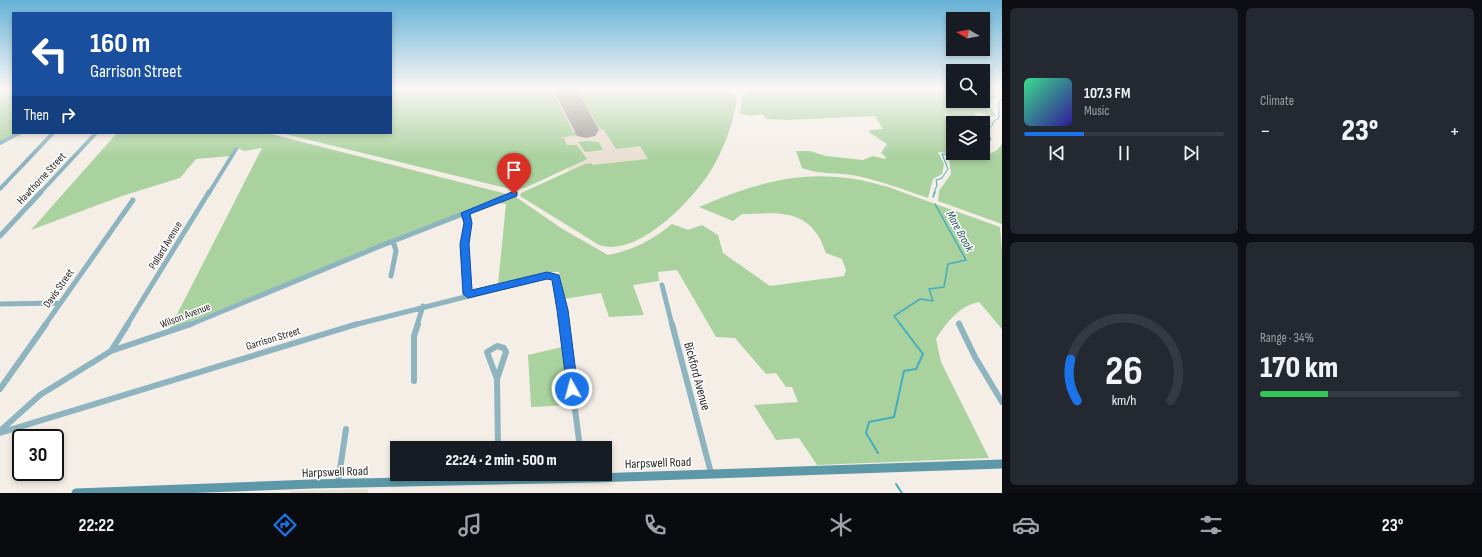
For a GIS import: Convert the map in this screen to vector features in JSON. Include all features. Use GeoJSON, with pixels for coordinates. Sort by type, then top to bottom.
{"type":"FeatureCollection","features":[{"type":"Feature","properties":{"kind":"main road","name":"Harpswell Road"},"geometry":{"type":"LineString","coordinates":[[612,475],[1002,464]]}},
{"type":"Feature","properties":{"kind":"main road","name":"Harpswell Road"},"geometry":{"type":"LineString","coordinates":[[76,493],[407,481]]}},
{"type":"Feature","properties":{"kind":"street"},"geometry":{"type":"LineString","coordinates":[[0,142],[17,134]]}},
{"type":"Feature","properties":{"kind":"street"},"geometry":{"type":"LineString","coordinates":[[0,189],[52,134]]}},
{"type":"Feature","properties":{"kind":"street","name":"Hawthorne Street"},"geometry":{"type":"LineString","coordinates":[[0,236],[95,134]]}},
{"type":"Feature","properties":{"kind":"street","name":"Pollard Avenue"},"geometry":{"type":"LineString","coordinates":[[111,351],[236,149]]}},
{"type":"Feature","properties":{"kind":"street","name":"Wilson Avenue"},"geometry":{"type":"LineString","coordinates":[[0,432],[18,413],[40,395],[111,351],[179,329],[393,241],[514,194]]}},
{"type":"Feature","properties":{"kind":"street","name":"Davis Street"},"geometry":{"type":"LineString","coordinates":[[0,389],[133,200]]}},
{"type":"Feature","properties":{"kind":"street"},"geometry":{"type":"LineString","coordinates":[[465,213],[468,223],[464,244],[468,294]]}},
{"type":"Feature","properties":{"kind":"street"},"geometry":{"type":"LineString","coordinates":[[391,276],[396,251],[393,241]]}},
{"type":"Feature","properties":{"kind":"street","name":"Garrison Street"},"geometry":{"type":"LineString","coordinates":[[0,432],[283,345],[468,294],[547,276],[554,276],[557,279],[562,310],[579,441]]}},
{"type":"Feature","properties":{"kind":"street","name":"Bickford Avenue"},"geometry":{"type":"LineString","coordinates":[[662,285],[711,473]]}},
{"type":"Feature","properties":{"kind":"street"},"geometry":{"type":"LineString","coordinates":[[0,304],[60,302]]}},
{"type":"Feature","properties":{"kind":"street"},"geometry":{"type":"LineString","coordinates":[[414,381],[414,336],[423,306]]}},
{"type":"Feature","properties":{"kind":"street"},"geometry":{"type":"LineString","coordinates":[[959,323],[975,357],[1002,402]]}},
{"type":"Feature","properties":{"kind":"street"},"geometry":{"type":"LineString","coordinates":[[497,379],[487,352],[497,346],[504,348],[506,352],[497,379],[498,441]]}},
{"type":"Feature","properties":{"kind":"street"},"geometry":{"type":"LineString","coordinates":[[338,484],[346,429]]}},
{"type":"Feature","properties":{"kind":"shaded area"},"geometry":{"type":"Polygon","coordinates":[[[545,112],[620,112],[653,164],[570,173],[545,112]]]}},
{"type":"Feature","properties":{"kind":"shaded area"},"geometry":{"type":"Polygon","coordinates":[[[368,489],[368,493],[290,493],[290,491],[368,489]]]}},
{"type":"Feature","properties":{"kind":"green space"},"geometry":{"type":"Polygon","coordinates":[[[0,112],[12,112],[13,134],[0,141],[0,112]]]}},
{"type":"Feature","properties":{"kind":"green space"},"geometry":{"type":"Polygon","coordinates":[[[392,112],[563,112],[573,132],[576,132],[577,135],[559,138],[564,138],[567,145],[577,145],[587,159],[525,188],[514,190],[285,134],[392,134],[392,112]]]}},
{"type":"Feature","properties":{"kind":"green space"},"geometry":{"type":"Polygon","coordinates":[[[590,112],[734,112],[731,126],[715,164],[690,197],[662,224],[646,235],[630,243],[614,247],[599,245],[520,196],[521,193],[585,164],[591,163],[592,165],[648,159],[640,146],[616,149],[604,130],[599,128],[590,112]]]}},
{"type":"Feature","properties":{"kind":"green space"},"geometry":{"type":"Polygon","coordinates":[[[740,112],[944,112],[946,119],[946,153],[938,152],[944,164],[942,174],[933,179],[928,198],[866,178],[816,172],[802,168],[796,151],[810,151],[826,156],[863,160],[873,156],[885,159],[886,157],[881,153],[887,144],[870,133],[869,130],[883,129],[875,116],[786,120],[767,119],[762,114],[750,116],[740,112]]]}},
{"type":"Feature","properties":{"kind":"green space"},"geometry":{"type":"Polygon","coordinates":[[[944,112],[994,112],[996,116],[990,117],[981,113],[975,113],[977,116],[948,116],[944,112]]]}},
{"type":"Feature","properties":{"kind":"green space"},"geometry":{"type":"Polygon","coordinates":[[[116,134],[271,134],[516,197],[561,228],[608,255],[642,244],[672,224],[688,230],[702,225],[718,235],[723,253],[770,286],[844,276],[846,270],[842,259],[826,253],[818,235],[801,219],[782,214],[762,213],[742,214],[733,221],[699,207],[746,189],[791,178],[814,176],[862,180],[888,187],[1000,227],[1002,252],[1002,329],[979,302],[965,307],[954,316],[936,339],[941,362],[989,458],[817,465],[799,438],[776,440],[754,405],[798,402],[792,387],[786,387],[776,373],[766,374],[735,338],[716,337],[677,270],[658,272],[659,281],[633,285],[644,315],[609,317],[601,293],[564,299],[559,272],[549,272],[498,284],[506,204],[490,202],[169,330],[262,148],[244,151],[235,147],[230,156],[196,159],[180,178],[122,196],[31,230],[116,134]]]}},
{"type":"Feature","properties":{"kind":"green space"},"geometry":{"type":"Polygon","coordinates":[[[578,142],[599,142],[603,150],[585,152],[578,142]]]}},
{"type":"Feature","properties":{"kind":"green space"},"geometry":{"type":"Polygon","coordinates":[[[1002,144],[1002,224],[938,201],[939,191],[951,174],[949,160],[990,160],[990,154],[997,150],[1002,144]]]}},
{"type":"Feature","properties":{"kind":"green space"},"geometry":{"type":"Polygon","coordinates":[[[562,347],[569,405],[531,407],[528,355],[562,347]]]}},
{"type":"Feature","properties":{"kind":"waterway","name":"Mare Brook"},"geometry":{"type":"LineString","coordinates":[[990,127],[994,121],[999,118],[999,112]]}},
{"type":"Feature","properties":{"kind":"waterway","name":"Mare Brook"},"geometry":{"type":"LineString","coordinates":[[990,138],[990,141]]}},
{"type":"Feature","properties":{"kind":"waterway","name":"Mare Brook"},"geometry":{"type":"LineString","coordinates":[[934,193],[937,185],[936,180],[942,178],[948,169],[942,154],[946,154]]}},
{"type":"Feature","properties":{"kind":"waterway","name":"Mare Brook"},"geometry":{"type":"LineString","coordinates":[[933,197],[935,192]]}},
{"type":"Feature","properties":{"kind":"waterway","name":"Mare Brook"},"geometry":{"type":"LineString","coordinates":[[901,325],[894,316],[920,299],[933,301],[929,289],[944,287],[948,264],[966,260],[935,204]]}},
{"type":"Feature","properties":{"kind":"waterway","name":"Mare Brook"},"geometry":{"type":"LineString","coordinates":[[878,453],[866,433],[869,422],[894,417],[904,371],[916,369],[923,354],[900,324]]}},
{"type":"Feature","properties":{"kind":"waterway","name":"Mare Brook"},"geometry":{"type":"LineString","coordinates":[[896,484],[902,493]]}},
{"type":"Feature","properties":{"kind":"runway"},"geometry":{"type":"LineString","coordinates":[[577,112],[586,130]]}},
{"type":"Feature","properties":{"kind":"route"},"geometry":{"type":"LineString","coordinates":[[514,194],[465,213],[468,223],[464,244],[468,294],[552,275],[556,277],[562,310],[572,389]]}}]}
